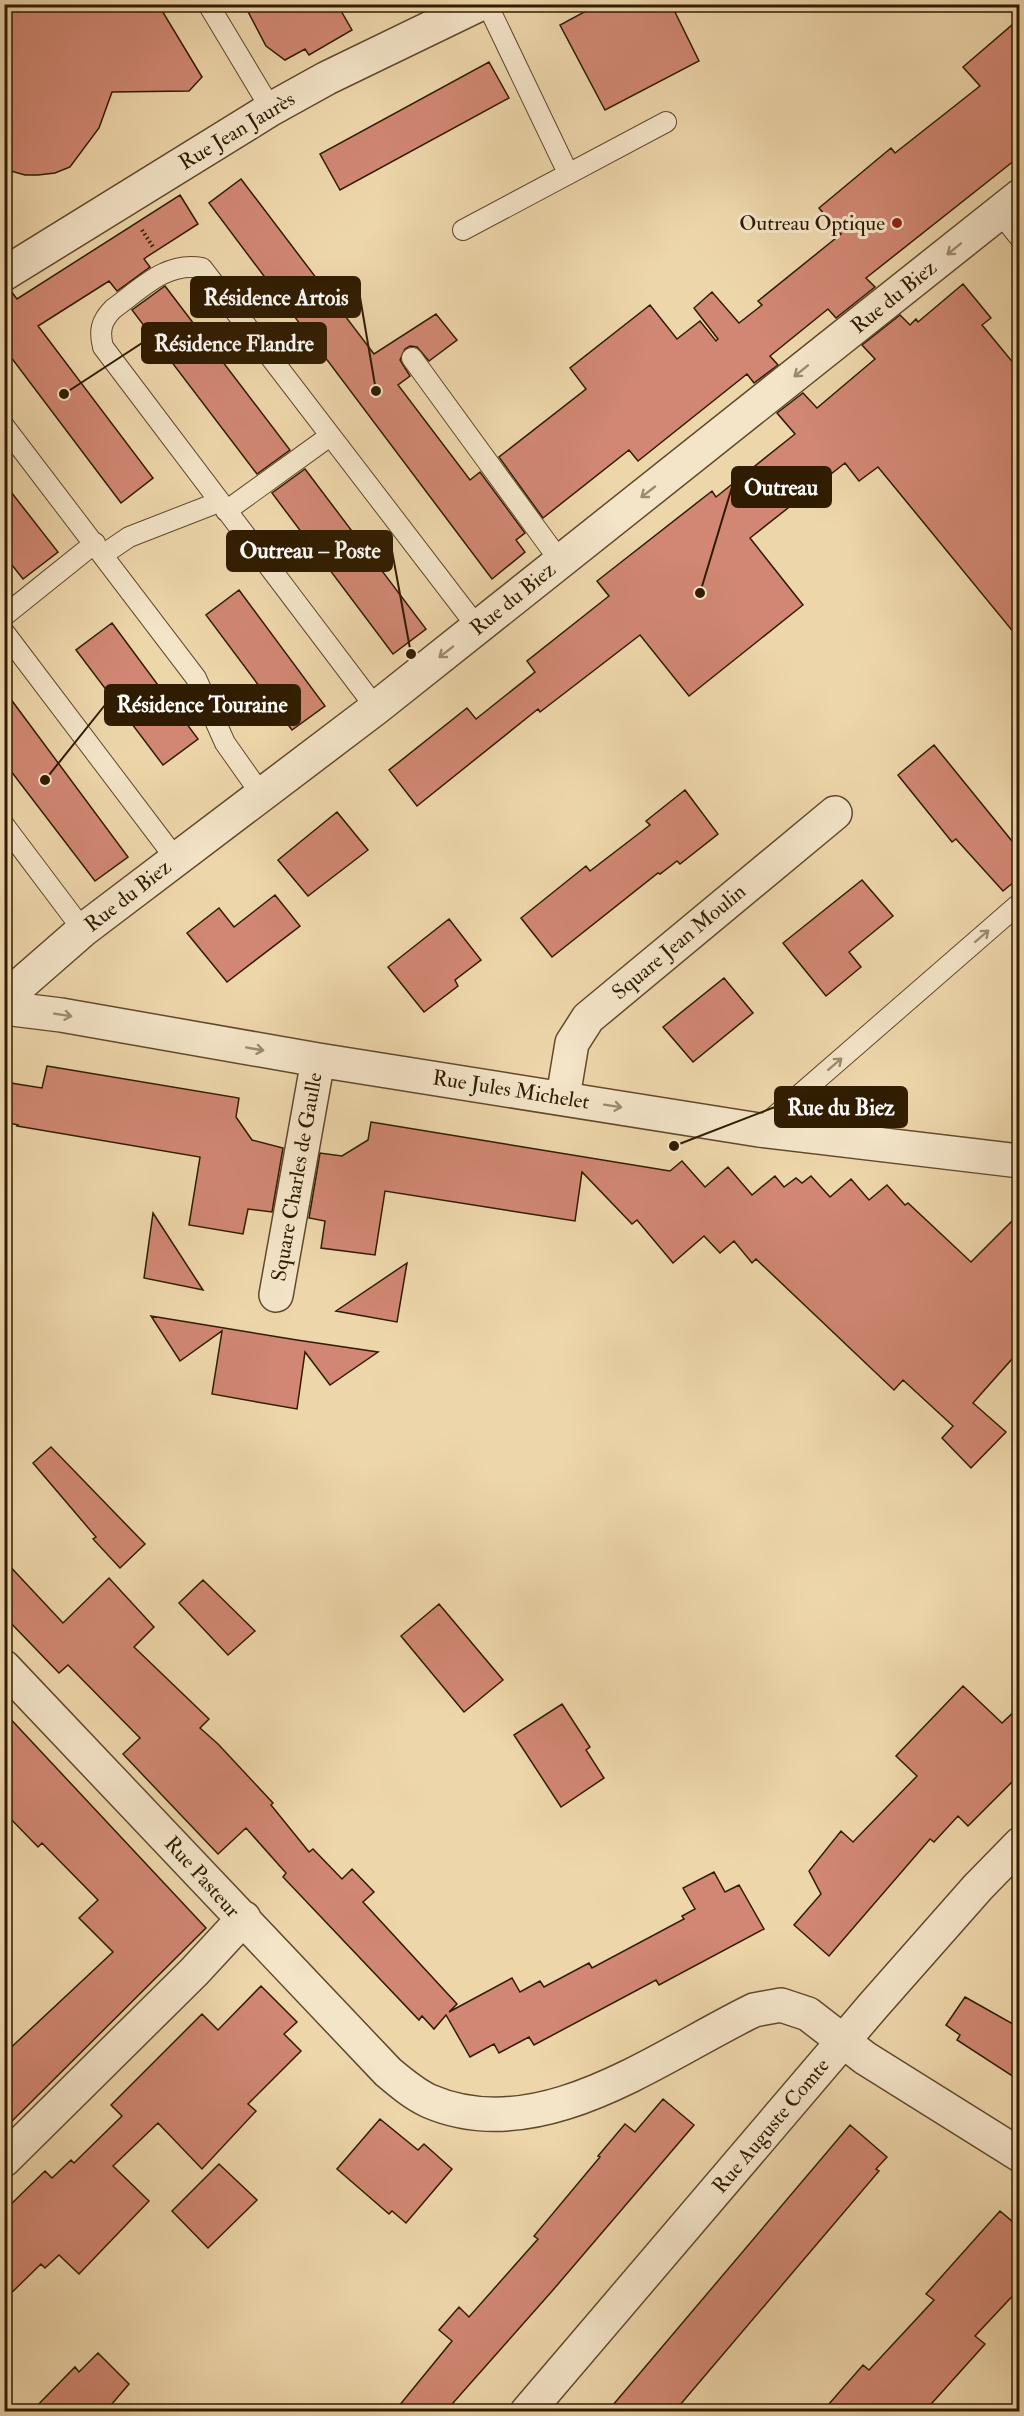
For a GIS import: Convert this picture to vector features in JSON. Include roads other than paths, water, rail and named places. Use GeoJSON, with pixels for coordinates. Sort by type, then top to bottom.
{"type":"FeatureCollection","features":[{"type":"Feature","properties":{"kind":"street","name":"Rue Jean Jaurès"},"geometry":{"type":"LineString","coordinates":[[4,274],[271,109],[360,62],[480,4]]}},
{"type":"Feature","properties":{"kind":"street","name":"Rue du Biez"},"geometry":{"type":"LineString","coordinates":[[4,999],[83,930],[376,708],[1009,204]]}},
{"type":"Feature","properties":{"kind":"street","name":"Square Jean Moulin"},"geometry":{"type":"LineString","coordinates":[[563,1097],[572,1043],[588,1018],[835,813]]}},
{"type":"Feature","properties":{"kind":"street","name":"Rue Jules Michelet"},"geometry":{"type":"LineString","coordinates":[[4,1008],[61,1015],[318,1060],[563,1097],[759,1130],[1020,1161]]}},
{"type":"Feature","properties":{"kind":"street","name":"Square Charles de Gaulle"},"geometry":{"type":"LineString","coordinates":[[276,1294],[318,1060]]}},
{"type":"Feature","properties":{"kind":"street","name":"Rue Pasteur"},"geometry":{"type":"LineString","coordinates":[[4,1667],[244,1918],[194,1972],[4,2160]]}},
{"type":"Feature","properties":{"kind":"street","name":"Rue Auguste Comte"},"geometry":{"type":"LineString","coordinates":[[527,2412],[843,2041],[978,1887],[1020,1844]]}},
{"type":"Feature","properties":{"kind":"street"},"geometry":{"type":"LineString","coordinates":[[244,1918],[388,2072],[414,2093],[429,2101],[462,2111],[518,2112],[573,2101],[602,2089],[739,2018],[768,2006],[781,2005],[808,2014],[865,2058],[1020,2156]]}},
{"type":"Feature","properties":{"kind":"lane"},"geometry":{"type":"LineString","coordinates":[[208,4],[271,109]]}},
{"type":"Feature","properties":{"kind":"lane"},"geometry":{"type":"LineString","coordinates":[[487,4],[568,173]]}},
{"type":"Feature","properties":{"kind":"lane"},"geometry":{"type":"LineString","coordinates":[[463,230],[666,122]]}},
{"type":"Feature","properties":{"kind":"lane"},"geometry":{"type":"LineString","coordinates":[[1009,204],[1020,238]]}},
{"type":"Feature","properties":{"kind":"lane"},"geometry":{"type":"LineString","coordinates":[[376,708],[222,507],[104,347],[100,335],[102,325],[105,316],[112,309],[168,270],[190,266],[202,268],[478,628]]}},
{"type":"Feature","properties":{"kind":"lane"},"geometry":{"type":"LineString","coordinates":[[412,358],[561,561]]}},
{"type":"Feature","properties":{"kind":"lane"},"geometry":{"type":"LineString","coordinates":[[4,426],[196,678],[225,743],[261,794]]}},
{"type":"Feature","properties":{"kind":"lane"},"geometry":{"type":"LineString","coordinates":[[4,616],[99,549],[222,507],[330,436]]}},
{"type":"Feature","properties":{"kind":"lane"},"geometry":{"type":"LineString","coordinates":[[4,632],[176,859]]}},
{"type":"Feature","properties":{"kind":"lane"},"geometry":{"type":"LineString","coordinates":[[4,825],[83,930]]}},
{"type":"Feature","properties":{"kind":"lane"},"geometry":{"type":"LineString","coordinates":[[759,1130],[1020,903]]}},
{"type":"Feature","properties":{"kind":"place","name":"Outreau Optique"},"geometry":{"type":"Point","coordinates":[897,223]}},
{"type":"Feature","properties":{"kind":"place","name":"Résidence Artois"},"geometry":{"type":"Point","coordinates":[376,391]}},
{"type":"Feature","properties":{"kind":"place","name":"Résidence Flandre"},"geometry":{"type":"Point","coordinates":[64,394]}},
{"type":"Feature","properties":{"kind":"place","name":"Outreau"},"geometry":{"type":"Point","coordinates":[700,593]}},
{"type":"Feature","properties":{"kind":"place","name":"Outreau – Poste"},"geometry":{"type":"Point","coordinates":[411,654]}},
{"type":"Feature","properties":{"kind":"place","name":"Résidence Touraine"},"geometry":{"type":"Point","coordinates":[45,780]}},
{"type":"Feature","properties":{"kind":"place","name":"Rue du Biez"},"geometry":{"type":"Point","coordinates":[674,1146]}}]}
